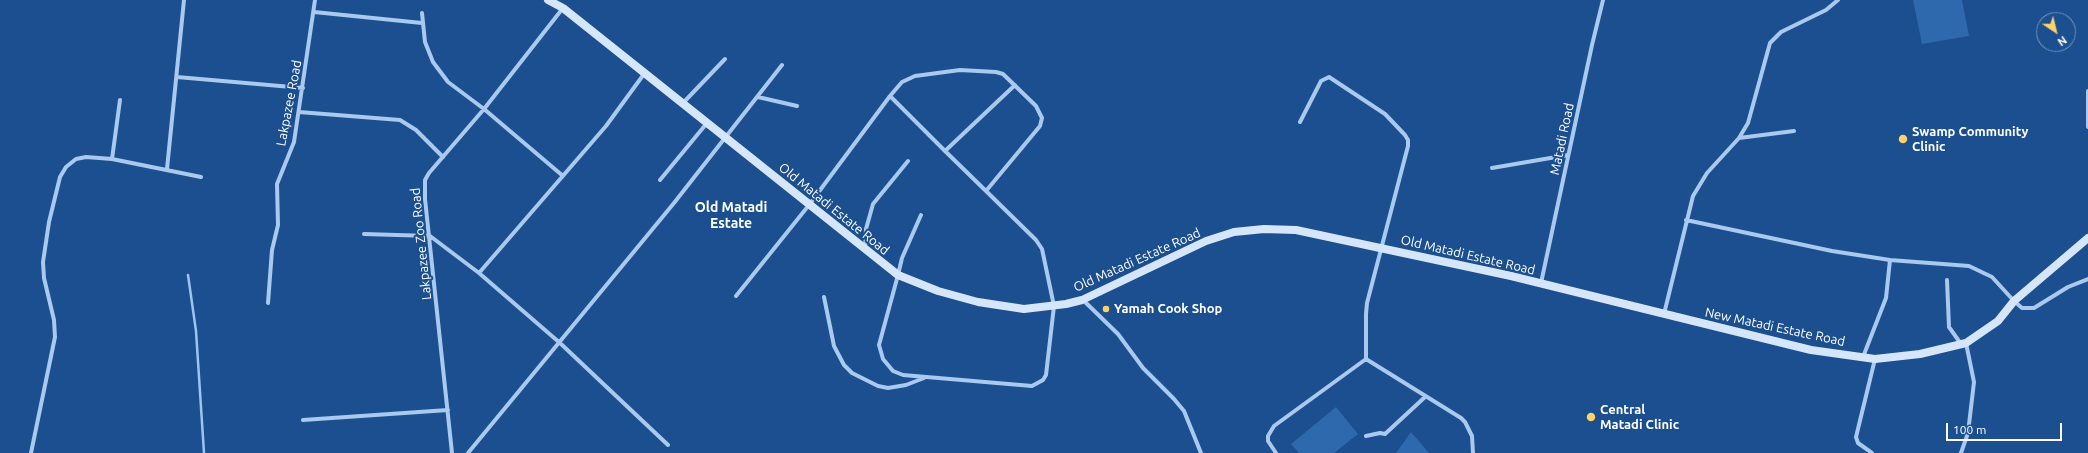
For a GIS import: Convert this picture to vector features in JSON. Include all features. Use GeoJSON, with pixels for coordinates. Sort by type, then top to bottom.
{"type":"FeatureCollection","features":[{"type":"Feature","properties":{"kind":"street"},"geometry":{"type":"LineString","coordinates":[[167,169],[184,0]]}},
{"type":"Feature","properties":{"kind":"street","name":"Lakpazee Road"},"geometry":{"type":"LineString","coordinates":[[268,303],[272,250],[278,225],[277,184],[294,142],[315,0]]}},
{"type":"Feature","properties":{"kind":"street","name":"Old Matadi Estate Road"},"geometry":{"type":"LineString","coordinates":[[548,0],[562,8],[644,74],[727,137],[808,205],[898,275],[938,291],[978,302],[1024,309],[1054,306],[1082,300],[1206,241],[1234,232],[1264,229],[1296,230],[1541,283]]}},
{"type":"Feature","properties":{"kind":"street","name":"Matadi Road"},"geometry":{"type":"LineString","coordinates":[[1541,283],[1568,155],[1604,0]]}},
{"type":"Feature","properties":{"kind":"street"},"geometry":{"type":"LineString","coordinates":[[1664,314],[1693,196],[1707,173],[1739,138],[1748,123],[1770,43],[1781,32],[1826,10],[1838,0]]}},
{"type":"Feature","properties":{"kind":"street","name":"Lakpazee Zoo Road"},"geometry":{"type":"LineString","coordinates":[[452,453],[424,189],[425,180],[429,173],[484,109],[562,8]]}},
{"type":"Feature","properties":{"kind":"street"},"geometry":{"type":"LineString","coordinates":[[314,12],[422,23]]}},
{"type":"Feature","properties":{"kind":"street"},"geometry":{"type":"LineString","coordinates":[[422,13],[425,42],[439,72],[458,91],[484,109],[563,176]]}},
{"type":"Feature","properties":{"kind":"street"},"geometry":{"type":"LineString","coordinates":[[683,104],[725,59]]}},
{"type":"Feature","properties":{"kind":"street"},"geometry":{"type":"LineString","coordinates":[[468,453],[560,343],[727,137],[782,65]]}},
{"type":"Feature","properties":{"kind":"street"},"geometry":{"type":"LineString","coordinates":[[736,296],[808,205],[890,96],[908,78],[960,70],[1003,74],[1040,112],[1042,118],[1040,126],[986,191]]}},
{"type":"Feature","properties":{"kind":"street"},"geometry":{"type":"LineString","coordinates":[[479,273],[606,126],[644,74]]}},
{"type":"Feature","properties":{"kind":"street"},"geometry":{"type":"LineString","coordinates":[[177,77],[303,88]]}},
{"type":"Feature","properties":{"kind":"street"},"geometry":{"type":"LineString","coordinates":[[1300,122],[1321,80],[1329,77],[1386,114],[1405,135],[1408,146],[1366,314],[1366,359]]}},
{"type":"Feature","properties":{"kind":"street"},"geometry":{"type":"LineString","coordinates":[[945,150],[1015,85]]}},
{"type":"Feature","properties":{"kind":"street"},"geometry":{"type":"LineString","coordinates":[[2088,91],[2088,127]]}},
{"type":"Feature","properties":{"kind":"street"},"geometry":{"type":"LineString","coordinates":[[758,96],[797,106]]}},
{"type":"Feature","properties":{"kind":"street"},"geometry":{"type":"LineString","coordinates":[[890,96],[1036,240],[1042,250],[1054,306],[1048,369],[1046,375],[1038,384],[1032,386],[903,375],[893,371],[883,359],[879,345],[902,258],[921,215]]}},
{"type":"Feature","properties":{"kind":"street"},"geometry":{"type":"LineString","coordinates":[[112,159],[120,100]]}},
{"type":"Feature","properties":{"kind":"street"},"geometry":{"type":"LineString","coordinates":[[299,112],[400,120],[413,127],[443,157]]}},
{"type":"Feature","properties":{"kind":"street"},"geometry":{"type":"LineString","coordinates":[[660,180],[707,123]]}},
{"type":"Feature","properties":{"kind":"street"},"geometry":{"type":"LineString","coordinates":[[1739,138],[1794,131]]}},
{"type":"Feature","properties":{"kind":"street"},"geometry":{"type":"LineString","coordinates":[[1492,168],[1568,155]]}},
{"type":"Feature","properties":{"kind":"street"},"geometry":{"type":"LineString","coordinates":[[30,453],[55,338],[54,320],[44,278],[43,262],[49,222],[60,177],[66,167],[76,159],[86,157],[112,159],[201,177]]}},
{"type":"Feature","properties":{"kind":"street"},"geometry":{"type":"LineString","coordinates":[[865,249],[866,229],[873,204],[908,161]]}},
{"type":"Feature","properties":{"kind":"street"},"geometry":{"type":"LineString","coordinates":[[1686,220],[1832,251],[1890,260],[1969,266],[1992,277],[2022,308],[2034,308],[2068,287],[2088,279]]}},
{"type":"Feature","properties":{"kind":"street"},"geometry":{"type":"LineString","coordinates":[[364,234],[430,236],[479,273],[560,343],[668,445]]}},
{"type":"Feature","properties":{"kind":"street","name":"New Matadi Estate Road"},"geometry":{"type":"LineString","coordinates":[[1541,283],[1811,350],[1875,359],[1920,354],[1963,344],[1998,321],[2014,301],[2088,238]]}},
{"type":"Feature","properties":{"kind":"street"},"geometry":{"type":"LineString","coordinates":[[1862,358],[1886,298],[1890,260]]}},
{"type":"Feature","properties":{"kind":"street"},"geometry":{"type":"LineString","coordinates":[[1947,280],[1949,327],[1963,344],[1974,382],[1968,434],[1961,453]]}},
{"type":"Feature","properties":{"kind":"street"},"geometry":{"type":"LineString","coordinates":[[824,297],[834,346],[844,365],[852,374],[878,386],[888,388],[906,386],[926,378]]}},
{"type":"Feature","properties":{"kind":"street"},"geometry":{"type":"LineString","coordinates":[[1082,300],[1118,334],[1143,368],[1174,399],[1184,412],[1201,453]]}},
{"type":"Feature","properties":{"kind":"street"},"geometry":{"type":"LineString","coordinates":[[1366,359],[1465,422],[1472,436],[1473,453]]}},
{"type":"Feature","properties":{"kind":"street"},"geometry":{"type":"LineString","coordinates":[[1276,453],[1268,440],[1268,436],[1274,426],[1366,359]]}},
{"type":"Feature","properties":{"kind":"street"},"geometry":{"type":"LineString","coordinates":[[1872,453],[1858,443],[1856,437],[1875,359]]}},
{"type":"Feature","properties":{"kind":"street"},"geometry":{"type":"LineString","coordinates":[[1366,436],[1380,433],[1385,434],[1425,397]]}},
{"type":"Feature","properties":{"kind":"street"},"geometry":{"type":"LineString","coordinates":[[304,420],[448,410]]}},
{"type":"Feature","properties":{"kind":"shaded area"},"geometry":{"type":"Polygon","coordinates":[[[1913,0],[1962,0],[1969,36],[1922,44],[1913,0]]]}},
{"type":"Feature","properties":{"kind":"shaded area"},"geometry":{"type":"Polygon","coordinates":[[[1336,407],[1358,434],[1334,453],[1299,453],[1291,444],[1336,407]]]}},
{"type":"Feature","properties":{"kind":"shaded area"},"geometry":{"type":"Polygon","coordinates":[[[1411,432],[1429,453],[1396,453],[1411,432]]]}},
{"type":"Feature","properties":{"kind":"waterway"},"geometry":{"type":"LineString","coordinates":[[188,275],[196,331],[204,453]]}},
{"type":"Feature","properties":{"kind":"place","name":"Swamp Community Clinic"},"geometry":{"type":"Point","coordinates":[1903,139]}},
{"type":"Feature","properties":{"kind":"place","name":"Yamah Cook Shop"},"geometry":{"type":"Point","coordinates":[1106,309]}},
{"type":"Feature","properties":{"kind":"place","name":"Central Matadi Clinic"},"geometry":{"type":"Point","coordinates":[1591,417]}},
{"type":"Feature","properties":{"kind":"district","name":"Old Matadi Estate"},"geometry":{"type":"Point","coordinates":[731,216]}}]}
